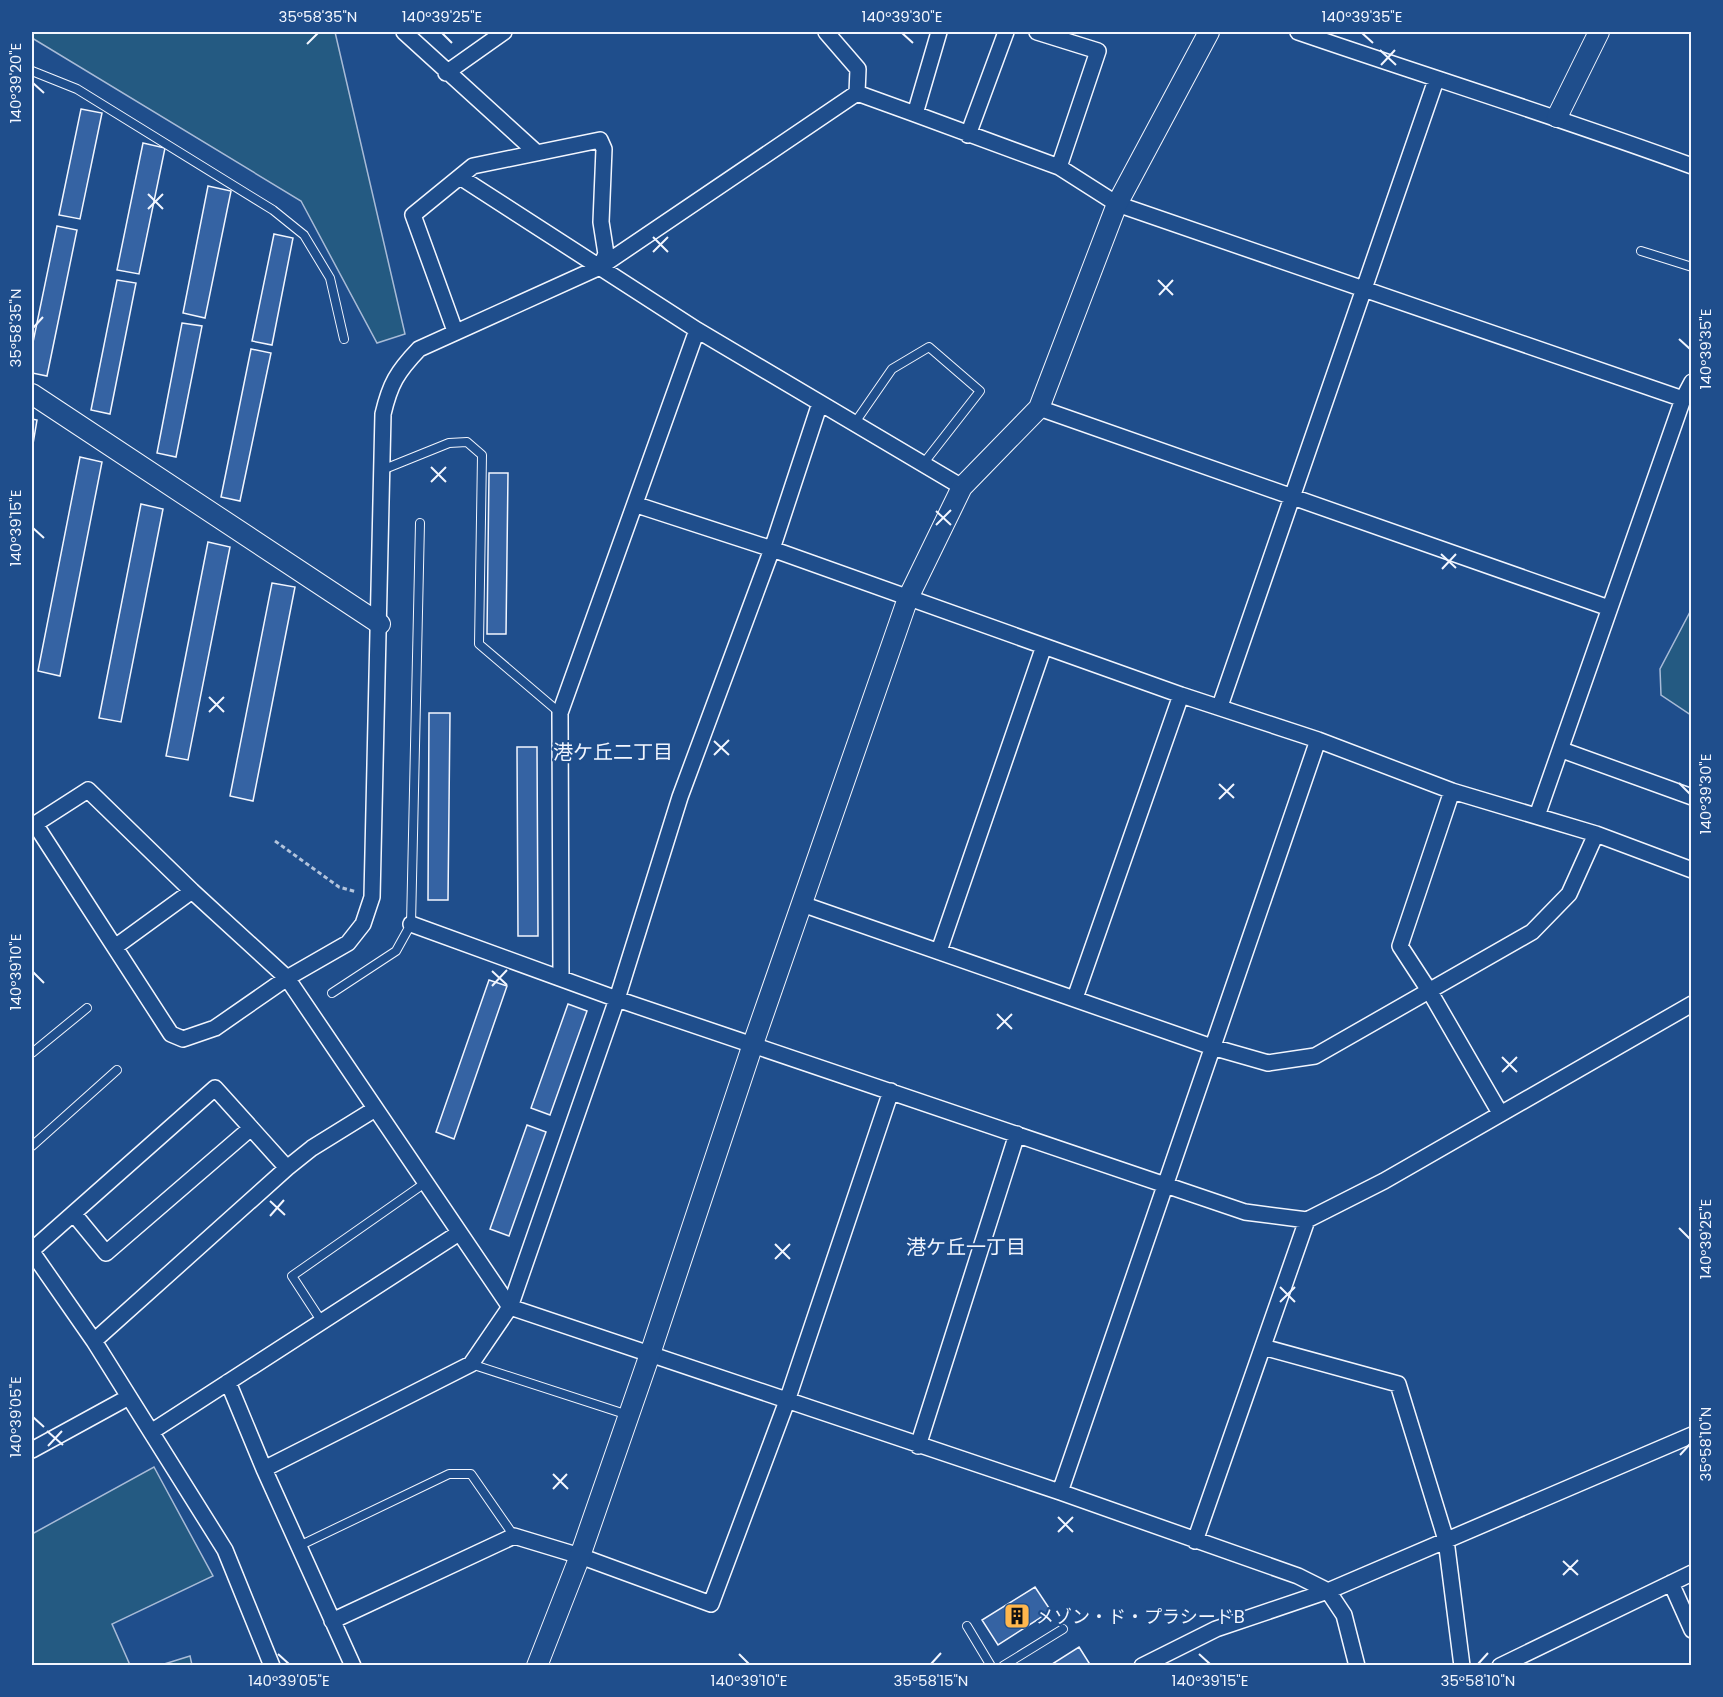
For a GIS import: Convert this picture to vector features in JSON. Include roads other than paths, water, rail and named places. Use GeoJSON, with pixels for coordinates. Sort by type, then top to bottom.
{"type":"FeatureCollection","features":[{"type":"Feature","properties":{"kind":"street"},"geometry":{"type":"LineString","coordinates":[[404,32],[537,153]]}},
{"type":"Feature","properties":{"kind":"street"},"geometry":{"type":"LineString","coordinates":[[447,73],[504,32]]}},
{"type":"Feature","properties":{"kind":"street"},"geometry":{"type":"LineString","coordinates":[[826,32],[858,69],[857,93]]}},
{"type":"Feature","properties":{"kind":"street"},"geometry":{"type":"LineString","coordinates":[[915,114],[939,32]]}},
{"type":"Feature","properties":{"kind":"street"},"geometry":{"type":"LineString","coordinates":[[968,135],[1006,32]]}},
{"type":"Feature","properties":{"kind":"street"},"geometry":{"type":"LineString","coordinates":[[1037,32],[1098,51],[1059,167]]}},
{"type":"Feature","properties":{"kind":"street"},"geometry":{"type":"LineString","coordinates":[[537,1665],[580,1556],[753,1044],[908,598],[962,487],[1039,408],[1117,204],[1209,32]]}},
{"type":"Feature","properties":{"kind":"street"},"geometry":{"type":"LineString","coordinates":[[1298,32],[1436,80],[1557,117],[1692,166]]}},
{"type":"Feature","properties":{"kind":"street"},"geometry":{"type":"LineString","coordinates":[[1557,117],[1599,32]]}},
{"type":"Feature","properties":{"kind":"street"},"geometry":{"type":"LineString","coordinates":[[1220,706],[1436,80]]}},
{"type":"Feature","properties":{"kind":"street"},"geometry":{"type":"LineString","coordinates":[[857,93],[1059,167],[1117,204],[1683,399]]}},
{"type":"Feature","properties":{"kind":"street"},"geometry":{"type":"LineString","coordinates":[[857,93],[600,267],[419,349],[398,371],[389,388],[383,414],[372,897],[363,924],[348,943],[287,978],[215,1028],[183,1039],[171,1034],[33,825],[88,790],[192,891],[287,978],[510,1307],[1060,1492],[1298,1576],[1328,1591],[1344,1615],[1357,1665]]}},
{"type":"Feature","properties":{"kind":"street"},"geometry":{"type":"LineString","coordinates":[[455,331],[413,215],[473,166],[600,140],[604,149],[601,222],[606,254],[600,267]]}},
{"type":"Feature","properties":{"kind":"street"},"geometry":{"type":"LineString","coordinates":[[460,177],[698,330],[962,487]]}},
{"type":"Feature","properties":{"kind":"street"},"geometry":{"type":"LineString","coordinates":[[561,976],[560,713],[637,505],[698,330]]}},
{"type":"Feature","properties":{"kind":"street"},"geometry":{"type":"LineString","coordinates":[[1538,816],[1683,399],[1692,382]]}},
{"type":"Feature","properties":{"kind":"street"},"geometry":{"type":"LineString","coordinates":[[32,394],[380,624]]}},
{"type":"Feature","properties":{"kind":"street"},"geometry":{"type":"LineString","coordinates":[[264,1469],[471,1364],[510,1307],[617,999],[680,797],[772,549],[820,403]]}},
{"type":"Feature","properties":{"kind":"street"},"geometry":{"type":"LineString","coordinates":[[1039,408],[1609,608]]}},
{"type":"Feature","properties":{"kind":"street"},"geometry":{"type":"LineString","coordinates":[[637,505],[772,549],[1181,695],[1318,740],[1452,791],[1596,834],[1692,870]]}},
{"type":"Feature","properties":{"kind":"street"},"geometry":{"type":"LineString","coordinates":[[939,951],[1044,646]]}},
{"type":"Feature","properties":{"kind":"street"},"geometry":{"type":"LineString","coordinates":[[1075,998],[1181,695]]}},
{"type":"Feature","properties":{"kind":"street"},"geometry":{"type":"LineString","coordinates":[[1060,1492],[1318,740]]}},
{"type":"Feature","properties":{"kind":"street"},"geometry":{"type":"LineString","coordinates":[[1562,750],[1692,797]]}},
{"type":"Feature","properties":{"kind":"street"},"geometry":{"type":"LineString","coordinates":[[1452,791],[1400,946],[1430,992],[1500,1113]]}},
{"type":"Feature","properties":{"kind":"street"},"geometry":{"type":"LineString","coordinates":[[802,904],[1212,1047],[1268,1064],[1315,1056],[1532,932],[1569,894],[1596,834]]}},
{"type":"Feature","properties":{"kind":"street"},"geometry":{"type":"LineString","coordinates":[[115,947],[192,891]]}},
{"type":"Feature","properties":{"kind":"street"},"geometry":{"type":"LineString","coordinates":[[411,924],[561,976],[617,999],[1245,1212],[1307,1221],[1384,1181],[1692,1004]]}},
{"type":"Feature","properties":{"kind":"street"},"geometry":{"type":"LineString","coordinates":[[272,1665],[225,1550],[127,1398],[94,1341],[32,1251],[215,1088],[287,1168]]}},
{"type":"Feature","properties":{"kind":"street"},"geometry":{"type":"LineString","coordinates":[[332,1621],[514,1536],[580,1556],[711,1604],[787,1401],[891,1091]]}},
{"type":"Feature","properties":{"kind":"street"},"geometry":{"type":"LineString","coordinates":[[94,1341],[287,1168],[312,1148],[375,1109]]}},
{"type":"Feature","properties":{"kind":"street"},"geometry":{"type":"LineString","coordinates":[[75,1214],[106,1254],[251,1128]]}},
{"type":"Feature","properties":{"kind":"street"},"geometry":{"type":"LineString","coordinates":[[918,1446],[1017,1134]]}},
{"type":"Feature","properties":{"kind":"street"},"geometry":{"type":"LineString","coordinates":[[1196,1541],[1307,1221]]}},
{"type":"Feature","properties":{"kind":"street"},"geometry":{"type":"LineString","coordinates":[[151,1432],[459,1233]]}},
{"type":"Feature","properties":{"kind":"street"},"geometry":{"type":"LineString","coordinates":[[1263,1347],[1398,1384],[1446,1540],[1462,1665]]}},
{"type":"Feature","properties":{"kind":"street"},"geometry":{"type":"LineString","coordinates":[[228,1382],[264,1469],[353,1665]]}},
{"type":"Feature","properties":{"kind":"street"},"geometry":{"type":"LineString","coordinates":[[32,1450],[127,1398]]}},
{"type":"Feature","properties":{"kind":"street"},"geometry":{"type":"LineString","coordinates":[[1142,1665],[1216,1629],[1328,1591],[1692,1435]]}},
{"type":"Feature","properties":{"kind":"street"},"geometry":{"type":"LineString","coordinates":[[1500,1665],[1692,1574]]}},
{"type":"Feature","properties":{"kind":"street"},"geometry":{"type":"LineString","coordinates":[[1671,1583],[1692,1630]]}},
{"type":"Feature","properties":{"kind":"lane"},"geometry":{"type":"LineString","coordinates":[[32,71],[78,89],[273,210],[304,235],[330,278],[344,339]]}},
{"type":"Feature","properties":{"kind":"lane"},"geometry":{"type":"LineString","coordinates":[[1641,251],[1692,267]]}},
{"type":"Feature","properties":{"kind":"lane"},"geometry":{"type":"LineString","coordinates":[[854,424],[892,369],[928,347],[980,391],[922,464]]}},
{"type":"Feature","properties":{"kind":"lane"},"geometry":{"type":"LineString","coordinates":[[382,470],[449,443],[467,442],[482,455],[479,644],[560,713]]}},
{"type":"Feature","properties":{"kind":"lane"},"geometry":{"type":"LineString","coordinates":[[332,993],[396,951],[411,924],[420,524]]}},
{"type":"Feature","properties":{"kind":"lane"},"geometry":{"type":"LineString","coordinates":[[32,1053],[87,1008]]}},
{"type":"Feature","properties":{"kind":"lane"},"geometry":{"type":"LineString","coordinates":[[32,1146],[117,1070]]}},
{"type":"Feature","properties":{"kind":"lane"},"geometry":{"type":"LineString","coordinates":[[322,1322],[292,1276],[425,1183]]}},
{"type":"Feature","properties":{"kind":"lane"},"geometry":{"type":"LineString","coordinates":[[471,1364],[628,1415]]}},
{"type":"Feature","properties":{"kind":"lane"},"geometry":{"type":"LineString","coordinates":[[299,1546],[449,1474],[471,1474],[514,1536]]}},
{"type":"Feature","properties":{"kind":"lane"},"geometry":{"type":"LineString","coordinates":[[967,1626],[992,1665]]}},
{"type":"Feature","properties":{"kind":"lane"},"geometry":{"type":"LineString","coordinates":[[1003,1665],[1063,1629]]}},
{"type":"Feature","properties":{"kind":"place","name":"メゾン・ド・プラシードB"},"geometry":{"type":"Point","coordinates":[1017,1616]}},
{"type":"Feature","properties":{"kind":"district","name":"港ケ丘二丁目"},"geometry":{"type":"Point","coordinates":[613,752]}},
{"type":"Feature","properties":{"kind":"district","name":"港ケ丘一丁目"},"geometry":{"type":"Point","coordinates":[966,1247]}}]}
